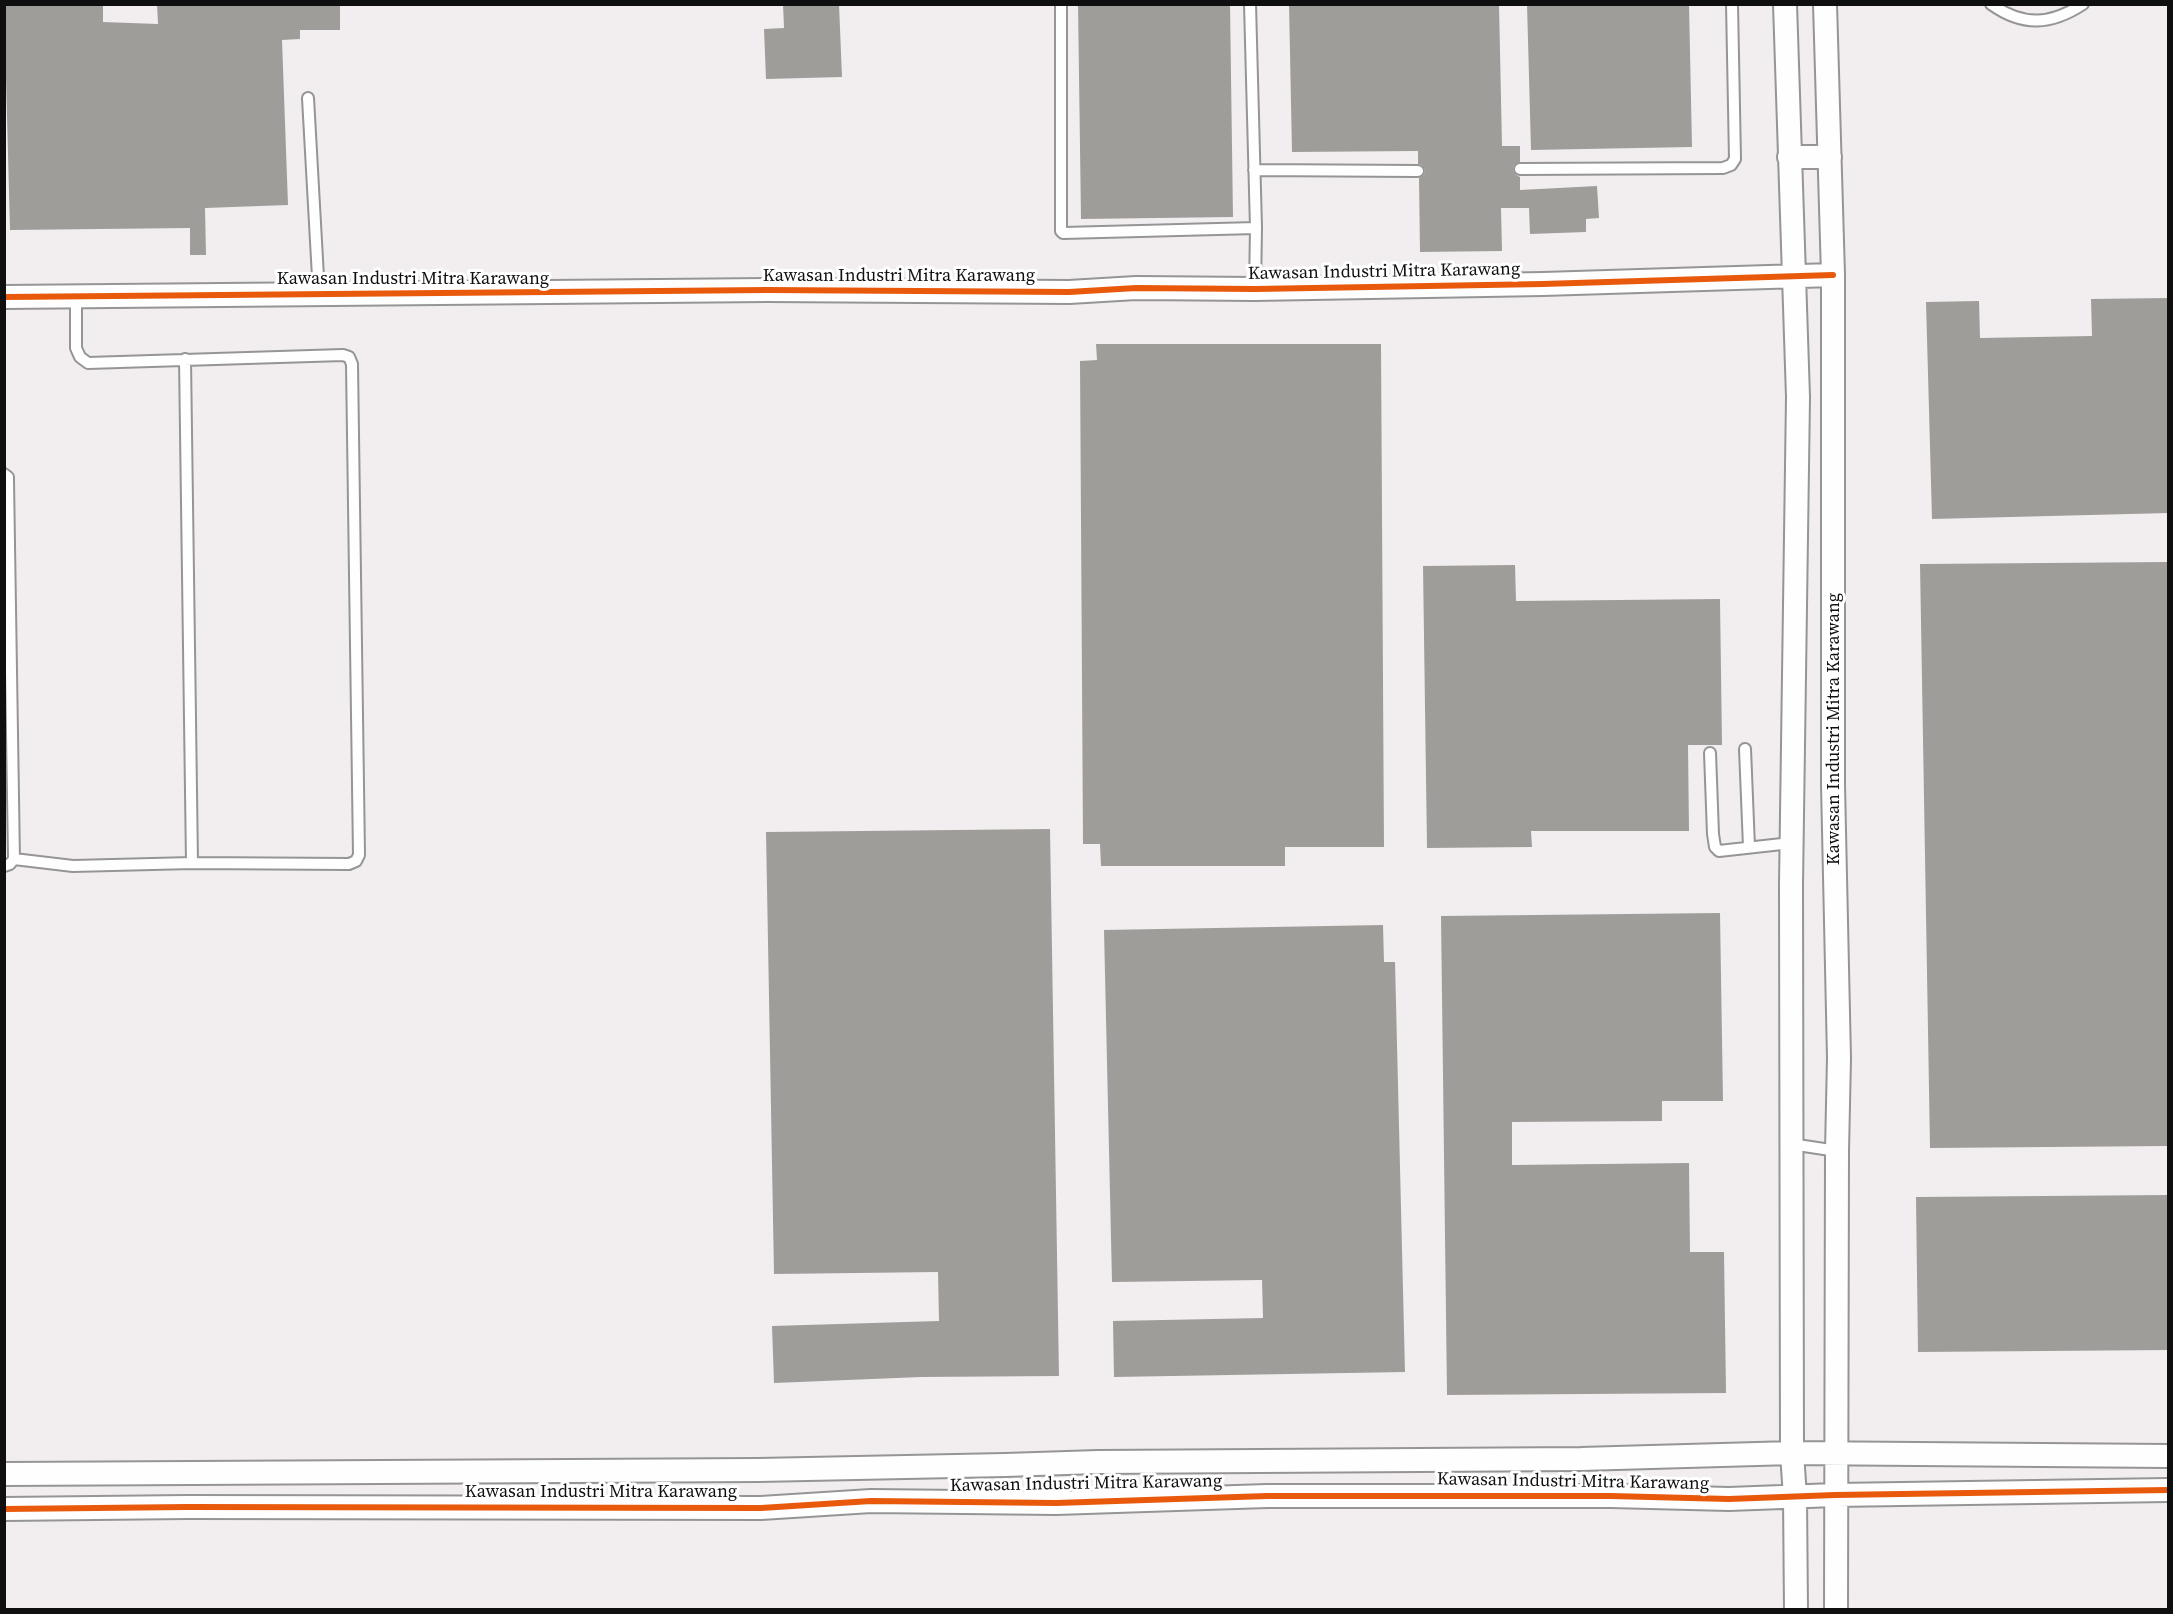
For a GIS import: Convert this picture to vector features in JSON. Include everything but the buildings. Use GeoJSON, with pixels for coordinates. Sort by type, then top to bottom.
{"type":"FeatureCollection","features":[{"type":"Feature","properties":{"kind":"street"},"geometry":{"type":"LineString","coordinates":[[1785,4],[1798,396],[1791,843],[1792,1453],[1795,1497],[1796,1610]]}},
{"type":"Feature","properties":{"kind":"street","name":"Kawasan Industri Mitra Karawang"},"geometry":{"type":"LineString","coordinates":[[1825,4],[1833,275],[1833,785],[1839,1058],[1836,1610]]}},
{"type":"Feature","properties":{"kind":"street"},"geometry":{"type":"LineString","coordinates":[[1789,157],[1830,157]]}},
{"type":"Feature","properties":{"kind":"street","name":"Kawasan Industri Mitra Karawang"},"geometry":{"type":"LineString","coordinates":[[4,297],[766,290],[1069,292],[1136,288],[1255,289],[1543,284],[1833,275]]}},
{"type":"Feature","properties":{"kind":"street","name":"Kawasan Industri Mitra Karawang"},"geometry":{"type":"LineString","coordinates":[[4,1474],[746,1470],[1005,1466],[1098,1462],[1581,1459],[1792,1453],[2169,1456]]}},
{"type":"Feature","properties":{"kind":"street","name":"Kawasan Industri Mitra Karawang"},"geometry":{"type":"LineString","coordinates":[[4,1509],[234,1506],[761,1508],[872,1501],[1056,1503],[1267,1496],[1599,1496],[1729,1499],[1835,1495],[2169,1490]]}},
{"type":"Feature","properties":{"kind":"lane"},"geometry":{"type":"LineString","coordinates":[[1061,4],[1061,231],[1063,233],[1256,228]]}},
{"type":"Feature","properties":{"kind":"lane"},"geometry":{"type":"LineString","coordinates":[[1250,4],[1256,228],[1255,289]]}},
{"type":"Feature","properties":{"kind":"lane"},"geometry":{"type":"LineString","coordinates":[[1520,169],[1723,168],[1731,165],[1735,159],[1732,4]]}},
{"type":"Feature","properties":{"kind":"lane"},"geometry":{"type":"LineString","coordinates":[[1991,4],[1999,10],[2028,21],[2042,22],[2054,19],[2083,4]]}},
{"type":"Feature","properties":{"kind":"lane"},"geometry":{"type":"LineString","coordinates":[[308,98],[319,295]]}},
{"type":"Feature","properties":{"kind":"lane"},"geometry":{"type":"LineString","coordinates":[[1254,170],[1418,171]]}},
{"type":"Feature","properties":{"kind":"lane"},"geometry":{"type":"LineString","coordinates":[[4,474],[8,477],[9,862],[73,866],[192,863],[349,864],[356,861],[359,855],[352,364],[349,357],[343,355],[88,363],[80,357],[76,348],[76,297]]}},
{"type":"Feature","properties":{"kind":"lane"},"geometry":{"type":"LineString","coordinates":[[185,359],[192,863]]}},
{"type":"Feature","properties":{"kind":"lane"},"geometry":{"type":"LineString","coordinates":[[1745,749],[1749,847]]}},
{"type":"Feature","properties":{"kind":"lane"},"geometry":{"type":"LineString","coordinates":[[1710,753],[1715,847],[1719,851],[1791,843]]}},
{"type":"Feature","properties":{"kind":"lane"},"geometry":{"type":"LineString","coordinates":[[1791,1144],[1837,1151]]}},
{"type":"Feature","properties":{"kind":"shaded area"},"geometry":{"type":"Polygon","coordinates":[[[5,5],[2168,5],[2168,1609],[5,1610],[5,5]]]}},
{"type":"Feature","properties":{"kind":"cycle path"},"geometry":{"type":"LineString","coordinates":[[4,297],[767,290],[1069,292],[1136,288],[1255,289],[1543,284],[1833,275]]}},
{"type":"Feature","properties":{"kind":"cycle path"},"geometry":{"type":"LineString","coordinates":[[4,1509],[761,1508],[871,1501],[1056,1503],[1267,1496],[1611,1496],[1729,1499],[1835,1495],[2168,1490]]}}]}
